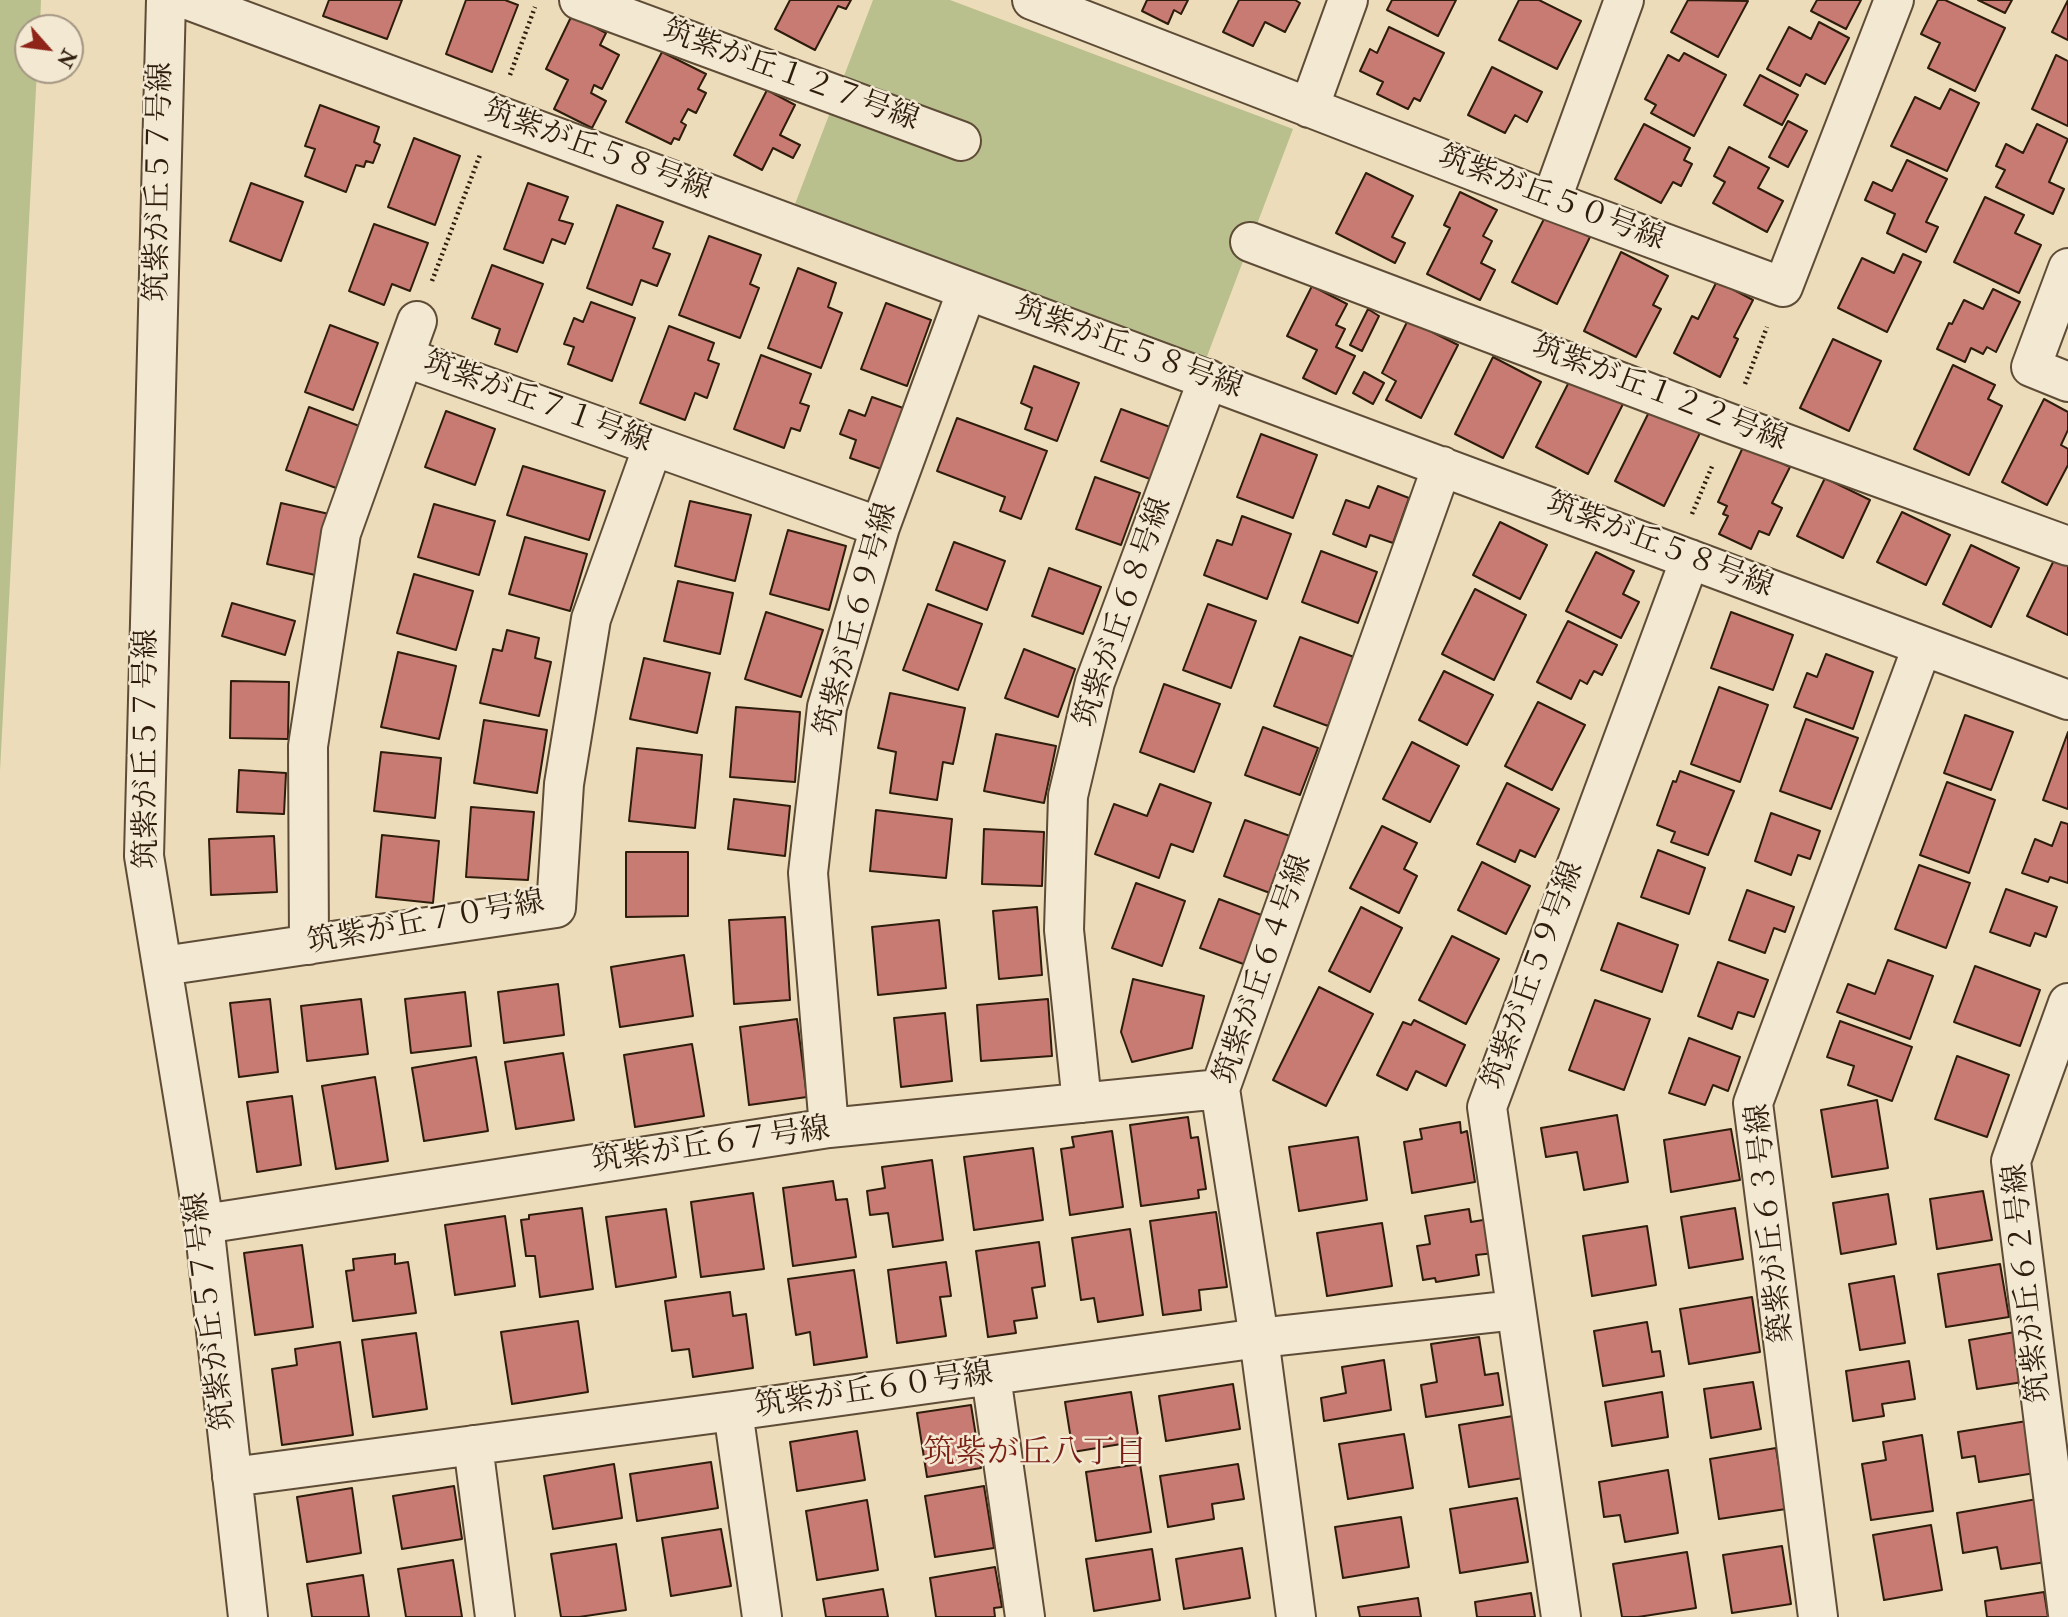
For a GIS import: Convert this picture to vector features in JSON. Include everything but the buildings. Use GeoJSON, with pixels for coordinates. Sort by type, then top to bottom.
{"type":"FeatureCollection","features":[{"type":"Feature","properties":{"kind":"street","name":"筑紫が丘５７号線"},"geometry":{"type":"LineString","coordinates":[[166,0],[144,856],[204,1223],[248,1617]]}},
{"type":"Feature","properties":{"kind":"street","name":"筑紫が丘５８号線"},"geometry":{"type":"LineString","coordinates":[[188,0],[2068,700]]}},
{"type":"Feature","properties":{"kind":"street","name":"筑紫が丘１２７号線"},"geometry":{"type":"LineString","coordinates":[[579,0],[961,141]]}},
{"type":"Feature","properties":{"kind":"street","name":"筑紫が丘５０号線"},"geometry":{"type":"LineString","coordinates":[[1032,0],[1077,8],[1309,108],[1783,287],[1894,0]]}},
{"type":"Feature","properties":{"kind":"street"},"geometry":{"type":"LineString","coordinates":[[1309,108],[1348,0]]}},
{"type":"Feature","properties":{"kind":"street"},"geometry":{"type":"LineString","coordinates":[[1550,201],[1624,0]]}},
{"type":"Feature","properties":{"kind":"street","name":"筑紫が丘１２２号線"},"geometry":{"type":"LineString","coordinates":[[1250,242],[2068,546]]}},
{"type":"Feature","properties":{"kind":"street"},"geometry":{"type":"LineString","coordinates":[[2068,268],[2031,367],[2068,382]]}},
{"type":"Feature","properties":{"kind":"street","name":"筑紫が丘６９号線"},"geometry":{"type":"LineString","coordinates":[[829,1128],[808,873],[827,707],[880,527],[967,290]]}},
{"type":"Feature","properties":{"kind":"street"},"geometry":{"type":"LineString","coordinates":[[404,357],[417,321]]}},
{"type":"Feature","properties":{"kind":"street","name":"筑紫が丘７１号線"},"geometry":{"type":"LineString","coordinates":[[309,945],[308,746],[341,533],[404,357],[880,527]]}},
{"type":"Feature","properties":{"kind":"street","name":"筑紫が丘６８号線"},"geometry":{"type":"LineString","coordinates":[[1082,1103],[1064,930],[1069,796],[1095,682],[1208,379]]}},
{"type":"Feature","properties":{"kind":"street","name":"筑紫が丘７０号線"},"geometry":{"type":"LineString","coordinates":[[163,966],[556,908],[564,784],[591,619],[653,446]]}},
{"type":"Feature","properties":{"kind":"street","name":"筑紫が丘６４号線"},"geometry":{"type":"LineString","coordinates":[[1296,1617],[1259,1338],[1220,1089],[1442,466]]}},
{"type":"Feature","properties":{"kind":"street","name":"筑紫が丘５９号線"},"geometry":{"type":"LineString","coordinates":[[1561,1617],[1487,1107],[1690,559]]}},
{"type":"Feature","properties":{"kind":"street","name":"築紫が丘６３号線"},"geometry":{"type":"LineString","coordinates":[[1818,1617],[1753,1103],[1922,647]]}},
{"type":"Feature","properties":{"kind":"street","name":"筑紫が丘６２号線"},"geometry":{"type":"LineString","coordinates":[[2068,1003],[2011,1161],[2068,1614]]}},
{"type":"Feature","properties":{"kind":"street","name":"筑紫が丘６７号線"},"geometry":{"type":"LineString","coordinates":[[204,1223],[829,1128],[1220,1089]]}},
{"type":"Feature","properties":{"kind":"street","name":"筑紫が丘６０号線"},"geometry":{"type":"LineString","coordinates":[[232,1477],[1259,1338],[1516,1310]]}},
{"type":"Feature","properties":{"kind":"street"},"geometry":{"type":"LineString","coordinates":[[990,1376],[1025,1617]]}},
{"type":"Feature","properties":{"kind":"street"},"geometry":{"type":"LineString","coordinates":[[733,1411],[762,1617]]}},
{"type":"Feature","properties":{"kind":"street"},"geometry":{"type":"LineString","coordinates":[[473,1445],[495,1617]]}},
{"type":"Feature","properties":{"kind":"path"},"geometry":{"type":"LineString","coordinates":[[417,321],[538,0]]}},
{"type":"Feature","properties":{"kind":"green space"},"geometry":{"type":"Polygon","coordinates":[[[0,0],[41,0],[40,14],[14,14],[14,84],[36,84],[0,771],[0,0]]]}},
{"type":"Feature","properties":{"kind":"green space"},"geometry":{"type":"Polygon","coordinates":[[[873,0],[950,0],[1293,129],[1206,359],[795,204],[873,0]]]}},
{"type":"Feature","properties":{"kind":"district","name":"筑紫が丘八丁目"},"geometry":{"type":"Point","coordinates":[1035,1455]}}]}
